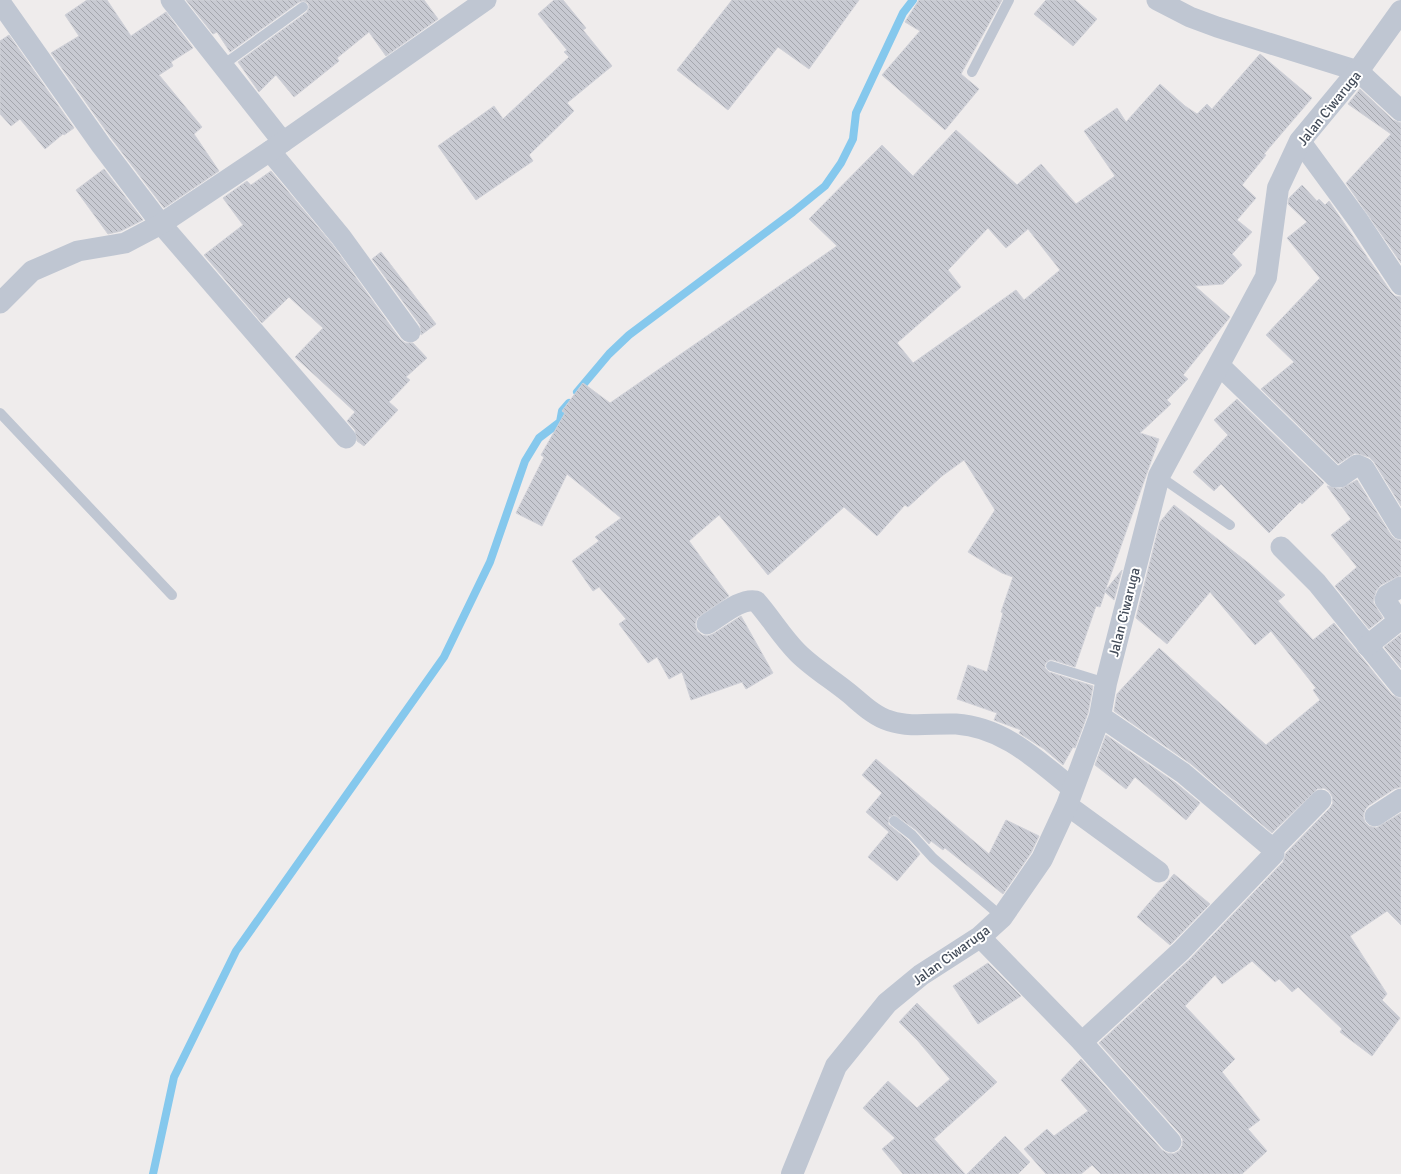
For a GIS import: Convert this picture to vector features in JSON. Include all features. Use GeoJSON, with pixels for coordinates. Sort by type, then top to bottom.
{"type":"FeatureCollection","features":[{"type":"Feature","properties":{"kind":"street"},"geometry":{"type":"LineString","coordinates":[[171,0],[223,65],[276,147],[410,332]]}},
{"type":"Feature","properties":{"kind":"street"},"geometry":{"type":"LineString","coordinates":[[0,303],[32,271],[78,251],[125,242],[161,224],[276,147],[486,0]]}},
{"type":"Feature","properties":{"kind":"street"},"geometry":{"type":"LineString","coordinates":[[1157,0],[1190,18],[1358,71],[1401,111]]}},
{"type":"Feature","properties":{"kind":"street"},"geometry":{"type":"LineString","coordinates":[[0,2],[101,146],[161,224],[346,438]]}},
{"type":"Feature","properties":{"kind":"street","name":"Jalan Ciwaruga"},"geometry":{"type":"LineString","coordinates":[[792,1174],[836,1066],[887,1003],[921,975],[980,937],[1002,918],[1042,860],[1070,797],[1100,716],[1106,683],[1159,476],[1266,277],[1278,188],[1300,141],[1358,71],[1401,11]]}},
{"type":"Feature","properties":{"kind":"street"},"geometry":{"type":"LineString","coordinates":[[1300,141],[1358,220],[1401,284]]}},
{"type":"Feature","properties":{"kind":"street"},"geometry":{"type":"LineString","coordinates":[[1219,365],[1335,477],[1340,477],[1357,465],[1364,468],[1401,529]]}},
{"type":"Feature","properties":{"kind":"street"},"geometry":{"type":"LineString","coordinates":[[1281,547],[1317,583],[1401,688]]}},
{"type":"Feature","properties":{"kind":"street"},"geometry":{"type":"LineString","coordinates":[[1367,646],[1398,622],[1398,619],[1385,600],[1387,595],[1401,587]]}},
{"type":"Feature","properties":{"kind":"street"},"geometry":{"type":"LineString","coordinates":[[707,624],[742,603],[750,600],[756,601],[782,635],[799,654],[872,712],[888,721],[906,725],[958,724],[983,729],[1024,749],[1070,797],[1159,872]]}},
{"type":"Feature","properties":{"kind":"street"},"geometry":{"type":"LineString","coordinates":[[1082,1042],[1181,951],[1273,856],[1272,849],[1183,773],[1100,716]]}},
{"type":"Feature","properties":{"kind":"street"},"geometry":{"type":"LineString","coordinates":[[1375,816],[1401,799]]}},
{"type":"Feature","properties":{"kind":"street"},"geometry":{"type":"LineString","coordinates":[[1272,849],[1321,800]]}},
{"type":"Feature","properties":{"kind":"street"},"geometry":{"type":"LineString","coordinates":[[980,937],[1082,1042],[1171,1142]]}},
{"type":"Feature","properties":{"kind":"lane"},"geometry":{"type":"LineString","coordinates":[[972,72],[1009,0]]}},
{"type":"Feature","properties":{"kind":"lane"},"geometry":{"type":"LineString","coordinates":[[223,65],[303,7]]}},
{"type":"Feature","properties":{"kind":"lane"},"geometry":{"type":"LineString","coordinates":[[0,413],[172,596]]}},
{"type":"Feature","properties":{"kind":"lane"},"geometry":{"type":"LineString","coordinates":[[1159,476],[1230,525]]}},
{"type":"Feature","properties":{"kind":"lane"},"geometry":{"type":"LineString","coordinates":[[1051,666],[1106,683]]}},
{"type":"Feature","properties":{"kind":"lane"},"geometry":{"type":"LineString","coordinates":[[894,821],[912,835],[933,858],[1002,918]]}},
{"type":"Feature","properties":{"kind":"building"},"geometry":{"type":"Polygon","coordinates":[[[87,0],[107,0],[131,36],[166,12],[193,48],[171,62],[173,66],[159,75],[202,127],[194,134],[219,171],[164,208],[111,138],[51,53],[79,36],[65,15],[87,0]]]}},
{"type":"Feature","properties":{"kind":"building"},"geometry":{"type":"Polygon","coordinates":[[[186,0],[424,0],[438,19],[386,56],[369,32],[337,58],[339,61],[294,97],[276,75],[259,92],[238,62],[307,12],[309,7],[308,3],[303,1],[299,2],[230,52],[217,32],[213,34],[186,0]]]}},
{"type":"Feature","properties":{"kind":"building"},"geometry":{"type":"Polygon","coordinates":[[[554,0],[563,0],[586,28],[583,30],[612,66],[567,103],[574,111],[529,155],[533,161],[476,200],[438,146],[494,106],[503,119],[569,57],[564,52],[567,50],[538,14],[554,0]]]}},
{"type":"Feature","properties":{"kind":"building"},"geometry":{"type":"Polygon","coordinates":[[[732,0],[859,0],[809,69],[778,47],[728,110],[677,70],[732,0]]]}},
{"type":"Feature","properties":{"kind":"building"},"geometry":{"type":"Polygon","coordinates":[[[919,0],[1002,0],[961,74],[979,89],[945,130],[882,75],[920,31],[905,22],[919,0]]]}},
{"type":"Feature","properties":{"kind":"building"},"geometry":{"type":"Polygon","coordinates":[[[1046,0],[1075,0],[1097,19],[1073,46],[1034,14],[1046,0]]]}},
{"type":"Feature","properties":{"kind":"building"},"geometry":{"type":"Polygon","coordinates":[[[9,35],[74,128],[64,135],[63,134],[45,149],[20,119],[11,126],[0,114],[0,41],[9,35]]]}},
{"type":"Feature","properties":{"kind":"building"},"geometry":{"type":"Polygon","coordinates":[[[1260,54],[1312,98],[1264,154],[1266,155],[1242,185],[1256,198],[1237,220],[1252,232],[1232,254],[1242,265],[1223,284],[1195,286],[1230,317],[1183,375],[1188,379],[1167,400],[1171,404],[1140,433],[1159,439],[1105,591],[1122,570],[1114,600],[1105,592],[1100,607],[1096,606],[1075,667],[1053,660],[1049,660],[1045,664],[1045,668],[1049,672],[1093,686],[1088,713],[1075,748],[1073,747],[1063,765],[1044,749],[1019,733],[1021,730],[994,720],[997,713],[957,699],[968,665],[987,672],[1003,613],[1001,612],[1013,577],[1002,573],[968,552],[995,510],[964,460],[942,476],[908,507],[905,505],[877,536],[844,507],[768,575],[719,515],[689,541],[729,596],[697,618],[695,624],[697,631],[702,635],[707,636],[713,634],[741,616],[773,673],[746,689],[742,682],[691,700],[682,672],[669,679],[657,657],[648,663],[619,624],[626,619],[599,587],[593,591],[572,561],[599,541],[595,537],[621,518],[567,474],[542,526],[516,513],[544,457],[541,455],[565,413],[562,411],[583,383],[610,403],[837,246],[809,219],[882,145],[913,176],[956,130],[1017,185],[1041,164],[1076,204],[1115,176],[1084,131],[1117,108],[1126,122],[1160,84],[1185,106],[1197,114],[1207,104],[1212,109],[1260,54]],[[988,228],[948,270],[961,287],[897,343],[913,363],[1016,290],[1024,300],[1060,270],[1028,229],[1006,248],[988,228]]]}},
{"type":"Feature","properties":{"kind":"building"},"geometry":{"type":"Polygon","coordinates":[[[1360,89],[1393,120],[1401,123],[1401,263],[1346,183],[1391,134],[1348,104],[1360,89]]]}},
{"type":"Feature","properties":{"kind":"building"},"geometry":{"type":"Polygon","coordinates":[[[104,169],[143,220],[121,231],[108,234],[76,190],[104,169]]]}},
{"type":"Feature","properties":{"kind":"building"},"geometry":{"type":"Polygon","coordinates":[[[271,171],[332,244],[400,339],[405,343],[413,343],[427,358],[406,377],[410,380],[389,402],[398,410],[364,446],[357,441],[355,430],[347,421],[355,412],[295,357],[323,328],[289,297],[262,323],[204,255],[243,225],[223,198],[247,181],[251,185],[271,171]]]}},
{"type":"Feature","properties":{"kind":"building"},"geometry":{"type":"Polygon","coordinates":[[[1302,185],[1317,201],[1319,199],[1325,205],[1329,201],[1391,292],[1395,296],[1401,297],[1401,506],[1374,462],[1369,457],[1355,453],[1338,464],[1261,389],[1294,362],[1266,335],[1320,278],[1287,238],[1307,222],[1288,204],[1289,198],[1302,185]]]}},
{"type":"Feature","properties":{"kind":"building"},"geometry":{"type":"Polygon","coordinates":[[[381,252],[436,324],[421,335],[420,325],[372,259],[381,252]]]}},
{"type":"Feature","properties":{"kind":"building"},"geometry":{"type":"Polygon","coordinates":[[[1237,399],[1324,483],[1302,504],[1300,502],[1269,533],[1221,484],[1214,491],[1193,472],[1228,435],[1214,420],[1237,399]]]}},
{"type":"Feature","properties":{"kind":"building"},"geometry":{"type":"Polygon","coordinates":[[[1357,480],[1391,535],[1395,539],[1401,541],[1401,575],[1381,585],[1376,591],[1373,602],[1383,618],[1369,629],[1335,586],[1357,567],[1331,535],[1351,519],[1327,486],[1340,489],[1357,480]]]}},
{"type":"Feature","properties":{"kind":"building"},"geometry":{"type":"Polygon","coordinates":[[[1174,505],[1251,565],[1285,595],[1278,601],[1313,640],[1334,623],[1392,695],[1401,699],[1401,787],[1394,789],[1368,806],[1363,816],[1365,822],[1369,826],[1376,828],[1401,813],[1401,925],[1387,911],[1350,936],[1387,994],[1382,1000],[1400,1018],[1372,1056],[1340,1032],[1342,1029],[1298,987],[1292,992],[1279,979],[1275,982],[1252,961],[1222,984],[1215,975],[1185,1006],[1235,1059],[1222,1072],[1260,1120],[1248,1129],[1267,1151],[1242,1174],[1101,1174],[1092,1165],[1081,1174],[1046,1174],[1024,1149],[1047,1129],[1054,1136],[1088,1111],[1061,1080],[1081,1059],[1162,1150],[1173,1154],[1179,1151],[1183,1140],[1180,1134],[1099,1043],[1190,959],[1283,862],[1286,853],[1330,808],[1333,803],[1332,796],[1329,791],[1324,788],[1317,789],[1272,833],[1191,764],[1114,711],[1117,694],[1159,648],[1266,745],[1320,700],[1313,690],[1316,688],[1271,631],[1255,645],[1210,592],[1167,644],[1136,618],[1160,522],[1174,505]]]}},
{"type":"Feature","properties":{"kind":"building"},"geometry":{"type":"Polygon","coordinates":[[[1401,634],[1401,668],[1384,647],[1401,634]]]}},
{"type":"Feature","properties":{"kind":"building"},"geometry":{"type":"Polygon","coordinates":[[[1106,735],[1176,783],[1200,803],[1186,820],[1135,777],[1126,789],[1095,765],[1106,735]]]}},
{"type":"Feature","properties":{"kind":"building"},"geometry":{"type":"Polygon","coordinates":[[[876,759],[989,854],[1006,820],[1039,836],[1031,853],[1003,894],[945,848],[943,850],[931,841],[929,844],[916,830],[895,815],[889,817],[888,824],[908,840],[920,854],[897,881],[868,857],[889,832],[866,812],[882,793],[862,775],[876,759]]]}},
{"type":"Feature","properties":{"kind":"building"},"geometry":{"type":"Polygon","coordinates":[[[1174,874],[1210,904],[1170,945],[1137,917],[1174,874]]]}},
{"type":"Feature","properties":{"kind":"building"},"geometry":{"type":"Polygon","coordinates":[[[988,963],[1021,996],[978,1024],[953,986],[988,963]]]}},
{"type":"Feature","properties":{"kind":"building"},"geometry":{"type":"Polygon","coordinates":[[[917,1003],[997,1082],[934,1139],[965,1174],[903,1174],[882,1149],[895,1138],[863,1108],[888,1081],[917,1108],[950,1079],[918,1041],[899,1022],[917,1003]]]}},
{"type":"Feature","properties":{"kind":"building"},"geometry":{"type":"Polygon","coordinates":[[[1005,1136],[1030,1162],[1018,1174],[967,1174],[1005,1136]]]}},
{"type":"Feature","properties":{"kind":"waterway"},"geometry":{"type":"LineString","coordinates":[[577,392],[609,354],[629,335],[793,212],[825,186],[841,163],[853,139],[856,113],[903,13],[913,0]]}},
{"type":"Feature","properties":{"kind":"waterway"},"geometry":{"type":"LineString","coordinates":[[153,1174],[174,1077],[236,951],[444,657],[490,562],[525,461],[539,438],[560,422],[562,411],[569,403]]}}]}
